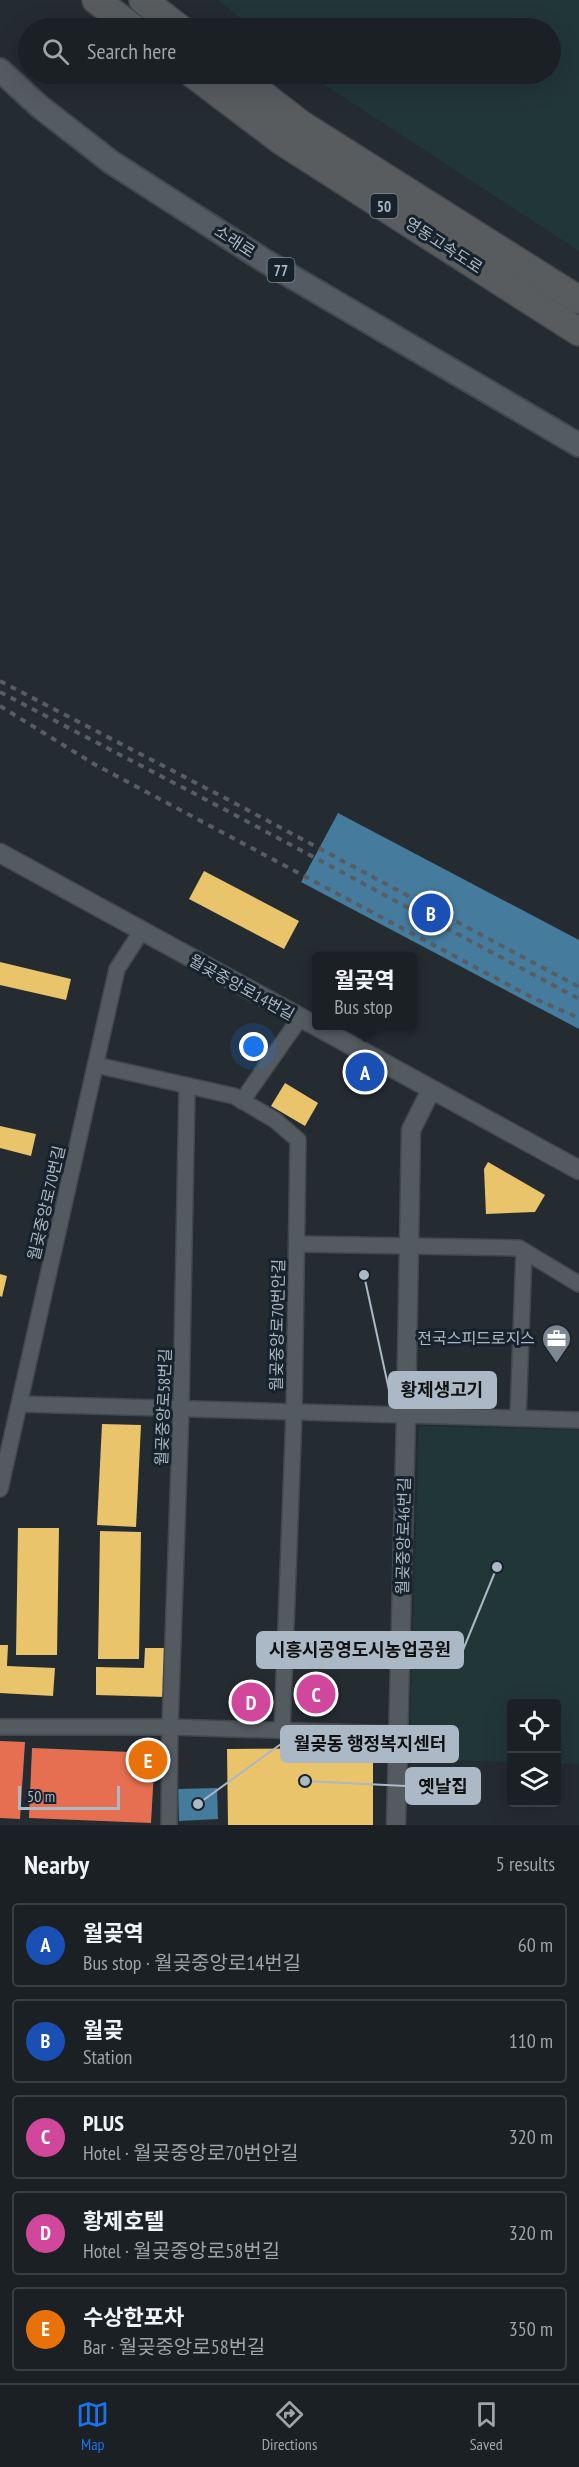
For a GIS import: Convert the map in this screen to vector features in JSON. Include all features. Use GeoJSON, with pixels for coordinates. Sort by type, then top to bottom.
{"type":"FeatureCollection","features":[{"type":"Feature","properties":{"kind":"highway"},"geometry":{"type":"LineString","coordinates":[[96,0],[120,18]]}},
{"type":"Feature","properties":{"kind":"highway"},"geometry":{"type":"LineString","coordinates":[[143,0],[166,18]]}},
{"type":"Feature","properties":{"kind":"highway","name":"영동고속도로"},"geometry":{"type":"LineString","coordinates":[[206,84],[283,142],[579,332]]}},
{"type":"Feature","properties":{"kind":"highway","name":"영동고속도로"},"geometry":{"type":"LineString","coordinates":[[249,84],[302,125],[579,300]]}},
{"type":"Feature","properties":{"kind":"main road","name":"소래로"},"geometry":{"type":"LineString","coordinates":[[0,70],[11,91],[111,162],[265,261],[579,445]]}},
{"type":"Feature","properties":{"kind":"street","name":"월곶중앙로14번길"},"geometry":{"type":"LineString","coordinates":[[0,853],[312,1025]]}},
{"type":"Feature","properties":{"kind":"street","name":"월곶중앙로70번길"},"geometry":{"type":"LineString","coordinates":[[0,1489],[117,969],[141,932]]}},
{"type":"Feature","properties":{"kind":"street"},"geometry":{"type":"LineString","coordinates":[[242,1101],[300,1018]]}},
{"type":"Feature","properties":{"kind":"street","name":"월곶중앙로14번길"},"geometry":{"type":"LineString","coordinates":[[322,1030],[579,1170]]}},
{"type":"Feature","properties":{"kind":"street","name":"월곶중앙로70번안길"},"geometry":{"type":"LineString","coordinates":[[96,1065],[234,1096],[275,1119],[298,1140],[294,1413],[282,1731]]}},
{"type":"Feature","properties":{"kind":"street","name":"월곶중앙로58번길"},"geometry":{"type":"LineString","coordinates":[[170,1825],[170,1727],[181,1409],[187,1087]]}},
{"type":"Feature","properties":{"kind":"street","name":"월곶중앙로46번길"},"geometry":{"type":"LineString","coordinates":[[396,1825],[411,1130],[431,1090]]}},
{"type":"Feature","properties":{"kind":"street"},"geometry":{"type":"LineString","coordinates":[[297,1244],[519,1248],[579,1284]]}},
{"type":"Feature","properties":{"kind":"street"},"geometry":{"type":"LineString","coordinates":[[518,1418],[524,1251]]}},
{"type":"Feature","properties":{"kind":"street"},"geometry":{"type":"LineString","coordinates":[[20,1404],[579,1420]]}},
{"type":"Feature","properties":{"kind":"street"},"geometry":{"type":"LineString","coordinates":[[0,1727],[170,1727],[398,1734]]}},
{"type":"Feature","properties":{"kind":"green space"},"geometry":{"type":"Polygon","coordinates":[[[218,0],[579,0],[579,251],[323,84],[561,84],[561,18],[240,18],[218,0]]]}},
{"type":"Feature","properties":{"kind":"green space"},"geometry":{"type":"Polygon","coordinates":[[[419,1426],[579,1430],[579,1764],[561,1763],[561,1699],[507,1699],[507,1762],[409,1759],[419,1426]]]}},
{"type":"Feature","properties":{"kind":"building: Homes"},"geometry":{"type":"Polygon","coordinates":[[[204,871],[299,921],[284,949],[189,899],[204,871]]]}},
{"type":"Feature","properties":{"kind":"building: Homes"},"geometry":{"type":"Polygon","coordinates":[[[0,962],[71,979],[66,1000],[0,985],[0,962]]]}},
{"type":"Feature","properties":{"kind":"building: Homes"},"geometry":{"type":"Polygon","coordinates":[[[285,1083],[318,1103],[305,1126],[271,1106],[285,1083]]]}},
{"type":"Feature","properties":{"kind":"building: Homes"},"geometry":{"type":"Polygon","coordinates":[[[0,1126],[36,1134],[31,1156],[0,1148],[0,1126]]]}},
{"type":"Feature","properties":{"kind":"building: Homes"},"geometry":{"type":"Polygon","coordinates":[[[488,1162],[545,1195],[535,1212],[486,1214],[484,1169],[488,1162]]]}},
{"type":"Feature","properties":{"kind":"building: Homes"},"geometry":{"type":"Polygon","coordinates":[[[0,1274],[7,1276],[2,1297],[0,1296],[0,1274]]]}},
{"type":"Feature","properties":{"kind":"building: Homes"},"geometry":{"type":"Polygon","coordinates":[[[102,1424],[141,1425],[136,1527],[97,1525],[102,1424]]]}},
{"type":"Feature","properties":{"kind":"building: Homes"},"geometry":{"type":"Polygon","coordinates":[[[18,1528],[59,1528],[57,1655],[16,1655],[18,1528]]]}},
{"type":"Feature","properties":{"kind":"building: Homes"},"geometry":{"type":"Polygon","coordinates":[[[100,1531],[141,1532],[139,1659],[98,1659],[100,1531]]]}},
{"type":"Feature","properties":{"kind":"building: Homes"},"geometry":{"type":"Polygon","coordinates":[[[0,1645],[8,1645],[7,1666],[55,1668],[53,1696],[0,1693],[0,1645]]]}},
{"type":"Feature","properties":{"kind":"building: Homes"},"geometry":{"type":"Polygon","coordinates":[[[145,1648],[167,1648],[166,1697],[96,1695],[96,1667],[144,1668],[145,1648]]]}},
{"type":"Feature","properties":{"kind":"building: Homes"},"geometry":{"type":"Polygon","coordinates":[[[373,1748],[373,1825],[228,1825],[227,1749],[373,1748]]]}},
{"type":"Feature","properties":{"kind":"building: Shops"},"geometry":{"type":"Polygon","coordinates":[[[0,1741],[25,1742],[20,1819],[0,1818],[0,1741]]]}},
{"type":"Feature","properties":{"kind":"building: Shops"},"geometry":{"type":"Polygon","coordinates":[[[32,1748],[155,1753],[151,1823],[29,1818],[32,1748]]]}},
{"type":"Feature","properties":{"kind":"building: Public"},"geometry":{"type":"Polygon","coordinates":[[[338,813],[579,940],[579,1029],[301,882],[338,813]]]}},
{"type":"Feature","properties":{"kind":"building: Public"},"geometry":{"type":"Polygon","coordinates":[[[217,1788],[218,1819],[179,1821],[178,1789],[217,1788]]]}},
{"type":"Feature","properties":{"kind":"railway"},"geometry":{"type":"LineString","coordinates":[[0,681],[579,987]]}},
{"type":"Feature","properties":{"kind":"railway"},"geometry":{"type":"LineString","coordinates":[[0,692],[579,999]]}},
{"type":"Feature","properties":{"kind":"railway"},"geometry":{"type":"LineString","coordinates":[[0,706],[94,764],[533,998],[579,1018]]}},
{"type":"Feature","properties":{"kind":"place","name":"월곶"},"geometry":{"type":"Point","coordinates":[431,913]}},
{"type":"Feature","properties":{"kind":"place","name":"월곶역"},"geometry":{"type":"Point","coordinates":[365,1072]}},
{"type":"Feature","properties":{"kind":"place","name":"황제생고기"},"geometry":{"type":"Point","coordinates":[364,1275]}},
{"type":"Feature","properties":{"kind":"place","name":"전국스피드로지스"},"geometry":{"type":"Point","coordinates":[556,1364]}},
{"type":"Feature","properties":{"kind":"place","name":"시흥시공영도시농업공원"},"geometry":{"type":"Point","coordinates":[497,1567]}},
{"type":"Feature","properties":{"kind":"place","name":"PLUS"},"geometry":{"type":"Point","coordinates":[316,1694]}},
{"type":"Feature","properties":{"kind":"place","name":"황제호텔"},"geometry":{"type":"Point","coordinates":[251,1702]}},
{"type":"Feature","properties":{"kind":"place","name":"수상한포차"},"geometry":{"type":"Point","coordinates":[148,1760]}},
{"type":"Feature","properties":{"kind":"place","name":"옛날집"},"geometry":{"type":"Point","coordinates":[305,1781]}},
{"type":"Feature","properties":{"kind":"place","name":"월곶동 행정복지센터"},"geometry":{"type":"Point","coordinates":[198,1804]}}]}
